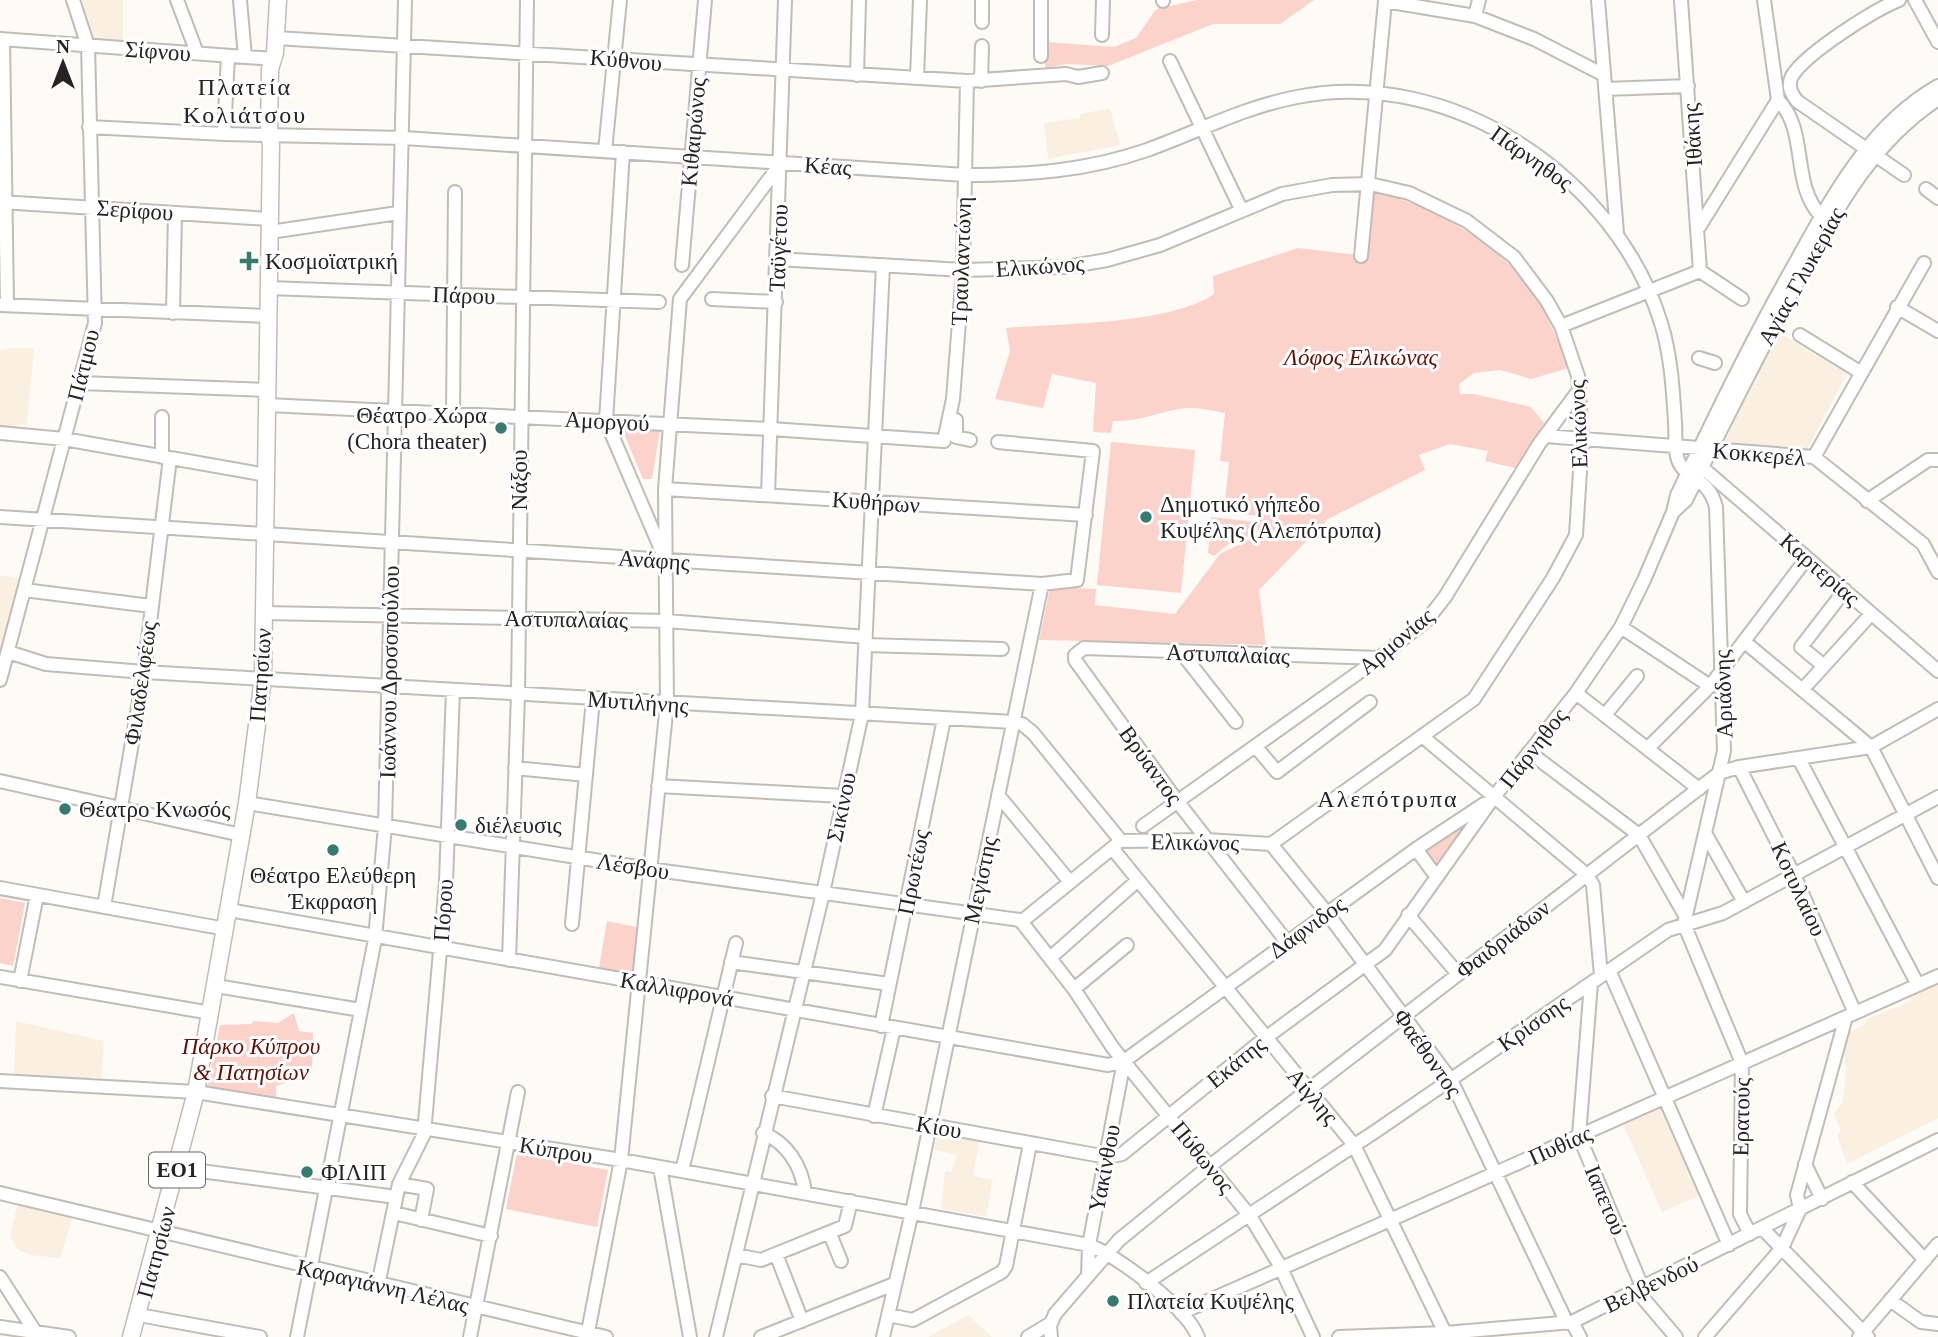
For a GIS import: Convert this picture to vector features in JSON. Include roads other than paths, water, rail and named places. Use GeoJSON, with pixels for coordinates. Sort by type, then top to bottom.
{"type":"FeatureCollection","features":[{"type":"Feature","properties":{"kind":"main road","name":"Πατησίων"},"geometry":{"type":"LineString","coordinates":[[131,1337],[161,1233],[196,1092],[242,835],[262,678],[265,613],[270,69],[274,59],[278,0]]}},
{"type":"Feature","properties":{"kind":"street","name":"Πάτμου"},"geometry":{"type":"LineString","coordinates":[[0,680],[95,323],[88,46],[74,0]]}},
{"type":"Feature","properties":{"kind":"street"},"geometry":{"type":"LineString","coordinates":[[177,0],[197,54]]}},
{"type":"Feature","properties":{"kind":"street"},"geometry":{"type":"LineString","coordinates":[[240,0],[245,57]]}},
{"type":"Feature","properties":{"kind":"street","name":"Ιωάννου Δροσοπούλου"},"geometry":{"type":"LineString","coordinates":[[297,1337],[376,936],[385,826],[405,0]]}},
{"type":"Feature","properties":{"kind":"street","name":"Νάξου"},"geometry":{"type":"LineString","coordinates":[[509,960],[518,694],[521,298],[527,0]]}},
{"type":"Feature","properties":{"kind":"street"},"geometry":{"type":"LineString","coordinates":[[605,151],[620,0]]}},
{"type":"Feature","properties":{"kind":"street","name":"Κιθαιρώνος"},"geometry":{"type":"LineString","coordinates":[[682,265],[705,0]]}},
{"type":"Feature","properties":{"kind":"street","name":"Ταϋγέτου"},"geometry":{"type":"LineString","coordinates":[[768,495],[785,0]]}},
{"type":"Feature","properties":{"kind":"street"},"geometry":{"type":"LineString","coordinates":[[857,75],[859,0]]}},
{"type":"Feature","properties":{"kind":"street"},"geometry":{"type":"LineString","coordinates":[[917,78],[920,0]]}},
{"type":"Feature","properties":{"kind":"street"},"geometry":{"type":"LineString","coordinates":[[982,0],[982,22]]}},
{"type":"Feature","properties":{"kind":"street"},"geometry":{"type":"LineString","coordinates":[[1041,0],[1041,56]]}},
{"type":"Feature","properties":{"kind":"street"},"geometry":{"type":"LineString","coordinates":[[1102,0],[1102,35]]}},
{"type":"Feature","properties":{"kind":"street"},"geometry":{"type":"LineString","coordinates":[[1475,16],[1479,0]]}},
{"type":"Feature","properties":{"kind":"street"},"geometry":{"type":"LineString","coordinates":[[1598,0],[1617,234]]}},
{"type":"Feature","properties":{"kind":"street","name":"Ιθάκης"},"geometry":{"type":"LineString","coordinates":[[1681,0],[1700,271]]}},
{"type":"Feature","properties":{"kind":"street"},"geometry":{"type":"LineString","coordinates":[[1764,0],[1778,100],[1791,117],[1803,188],[1821,216]]}},
{"type":"Feature","properties":{"kind":"street"},"geometry":{"type":"LineString","coordinates":[[1899,0],[1842,33],[1799,69],[1792,77],[1790,91],[1797,101],[1905,175]]}},
{"type":"Feature","properties":{"kind":"street"},"geometry":{"type":"LineString","coordinates":[[1915,0],[1938,42]]}},
{"type":"Feature","properties":{"kind":"street"},"geometry":{"type":"LineString","coordinates":[[1361,256],[1370,184],[1385,1],[1475,16],[1534,39],[1604,75]]}},
{"type":"Feature","properties":{"kind":"street","name":"Κύθνου"},"geometry":{"type":"LineString","coordinates":[[276,38],[613,58],[782,72],[967,81],[1066,74],[1078,77],[1102,73]]}},
{"type":"Feature","properties":{"kind":"street","name":"Σίφνου"},"geometry":{"type":"LineString","coordinates":[[1,39],[274,59]]}},
{"type":"Feature","properties":{"kind":"street"},"geometry":{"type":"LineString","coordinates":[[1,39],[3,305],[267,316]]}},
{"type":"Feature","properties":{"kind":"street"},"geometry":{"type":"LineString","coordinates":[[981,81],[982,46]]}},
{"type":"Feature","properties":{"kind":"street"},"geometry":{"type":"LineString","coordinates":[[224,134],[228,56]]}},
{"type":"Feature","properties":{"kind":"street"},"geometry":{"type":"LineString","coordinates":[[1170,61],[1241,209]]}},
{"type":"Feature","properties":{"kind":"street","name":"Τραυλαντώνη"},"geometry":{"type":"LineString","coordinates":[[946,439],[953,399],[963,270],[967,81]]}},
{"type":"Feature","properties":{"kind":"street"},"geometry":{"type":"LineString","coordinates":[[1605,89],[1688,86]]}},
{"type":"Feature","properties":{"kind":"street","name":"Αγίας Γλυκερίας"},"geometry":{"type":"LineString","coordinates":[[1706,449],[1736,373],[1821,216],[1870,150],[1902,113],[1938,86]]}},
{"type":"Feature","properties":{"kind":"street","name":"Κέας"},"geometry":{"type":"LineString","coordinates":[[89,127],[224,134],[401,138],[965,175],[1028,175],[1074,170],[1146,150],[1270,103],[1299,96],[1376,93]]}},
{"type":"Feature","properties":{"kind":"street","name":"Πάρνηθος"},"geometry":{"type":"LineString","coordinates":[[1365,965],[1385,950],[1493,798],[1576,693],[1621,627],[1673,512],[1686,500],[1695,470],[1678,461],[1668,348],[1649,294],[1617,234],[1563,175],[1496,130],[1438,107],[1376,93]]}},
{"type":"Feature","properties":{"kind":"street","name":"Αγίας Γλυκερίας"},"geometry":{"type":"LineString","coordinates":[[1695,470],[1870,150],[1938,99]]}},
{"type":"Feature","properties":{"kind":"street"},"geometry":{"type":"LineString","coordinates":[[1699,227],[1778,100]]}},
{"type":"Feature","properties":{"kind":"street"},"geometry":{"type":"LineString","coordinates":[[623,152],[606,421],[666,560]]}},
{"type":"Feature","properties":{"kind":"street"},"geometry":{"type":"LineString","coordinates":[[587,1335],[621,1160],[667,703],[665,489],[668,424],[680,299],[781,163]]}},
{"type":"Feature","properties":{"kind":"street","name":"Ελικώνος"},"geometry":{"type":"LineString","coordinates":[[777,259],[963,270],[1066,267],[1107,260],[1180,238],[1241,209],[1304,189],[1370,184],[1430,203],[1486,234],[1527,273],[1561,326],[1573,356],[1579,390],[1582,439],[1576,535],[1567,554],[1474,699],[1270,844],[1207,840],[1116,845]]}},
{"type":"Feature","properties":{"kind":"street"},"geometry":{"type":"LineString","coordinates":[[1926,189],[1938,198]]}},
{"type":"Feature","properties":{"kind":"street"},"geometry":{"type":"LineString","coordinates":[[453,414],[455,192]]}},
{"type":"Feature","properties":{"kind":"street","name":"Σερίφου"},"geometry":{"type":"LineString","coordinates":[[2,203],[176,213],[270,226],[398,213]]}},
{"type":"Feature","properties":{"kind":"street"},"geometry":{"type":"LineString","coordinates":[[173,313],[176,213]]}},
{"type":"Feature","properties":{"kind":"street"},"geometry":{"type":"LineString","coordinates":[[1814,457],[1924,263]]}},
{"type":"Feature","properties":{"kind":"street","name":"Σικίνου"},"geometry":{"type":"LineString","coordinates":[[716,1337],[823,893],[862,714],[883,265]]}},
{"type":"Feature","properties":{"kind":"street"},"geometry":{"type":"LineString","coordinates":[[1561,326],[1649,294],[1700,271],[1742,299]]}},
{"type":"Feature","properties":{"kind":"street","name":"Πάρου"},"geometry":{"type":"LineString","coordinates":[[268,288],[659,302]]}},
{"type":"Feature","properties":{"kind":"street"},"geometry":{"type":"LineString","coordinates":[[712,299],[775,302]]}},
{"type":"Feature","properties":{"kind":"street"},"geometry":{"type":"LineString","coordinates":[[1897,307],[1938,331]]}},
{"type":"Feature","properties":{"kind":"street"},"geometry":{"type":"LineString","coordinates":[[1800,335],[1860,372]]}},
{"type":"Feature","properties":{"kind":"street"},"geometry":{"type":"LineString","coordinates":[[1699,358],[1715,363]]}},
{"type":"Feature","properties":{"kind":"street","name":"Αμοργού"},"geometry":{"type":"LineString","coordinates":[[80,383],[267,397],[395,411],[946,439]]}},
{"type":"Feature","properties":{"kind":"street","name":"Αρμονίας"},"geometry":{"type":"LineString","coordinates":[[1143,825],[1379,658],[1434,612],[1545,436],[1579,390]]}},
{"type":"Feature","properties":{"kind":"street"},"geometry":{"type":"LineString","coordinates":[[953,399],[956,437],[970,440]]}},
{"type":"Feature","properties":{"kind":"street","name":"Φιλαδελφέως"},"geometry":{"type":"LineString","coordinates":[[104,907],[144,672],[161,528],[166,458],[163,417]]}},
{"type":"Feature","properties":{"kind":"street"},"geometry":{"type":"LineString","coordinates":[[0,433],[64,439],[266,475]]}},
{"type":"Feature","properties":{"kind":"street","name":"Κοκκερέλ"},"geometry":{"type":"LineString","coordinates":[[1545,436],[1814,457],[1867,501],[1904,527],[1936,566]]}},
{"type":"Feature","properties":{"kind":"street"},"geometry":{"type":"LineString","coordinates":[[998,442],[1093,451],[1077,580],[1042,584]]}},
{"type":"Feature","properties":{"kind":"street"},"geometry":{"type":"LineString","coordinates":[[1867,501],[1928,460],[1938,460]]}},
{"type":"Feature","properties":{"kind":"street","name":"Καρτερίας"},"geometry":{"type":"LineString","coordinates":[[1695,470],[1807,558],[1938,671]]}},
{"type":"Feature","properties":{"kind":"street","name":"Αριάδνης"},"geometry":{"type":"LineString","coordinates":[[1685,921],[1724,751],[1715,486]]}},
{"type":"Feature","properties":{"kind":"street","name":"Κυθήρων"},"geometry":{"type":"LineString","coordinates":[[665,489],[1086,515]]}},
{"type":"Feature","properties":{"kind":"street","name":"Ανάφης"},"geometry":{"type":"LineString","coordinates":[[0,517],[1042,584]]}},
{"type":"Feature","properties":{"kind":"street"},"geometry":{"type":"LineString","coordinates":[[1648,748],[1710,686],[1746,643],[1807,558]]}},
{"type":"Feature","properties":{"kind":"street","name":"Μεγίστης"},"geometry":{"type":"LineString","coordinates":[[883,1337],[931,1125],[1042,584]]}},
{"type":"Feature","properties":{"kind":"street"},"geometry":{"type":"LineString","coordinates":[[24,590],[151,606]]}},
{"type":"Feature","properties":{"kind":"street"},"geometry":{"type":"LineString","coordinates":[[1824,666],[1801,647],[1845,590]]}},
{"type":"Feature","properties":{"kind":"street","name":"Αστυπαλαίας"},"geometry":{"type":"LineString","coordinates":[[265,613],[667,621],[866,641],[1002,649]]}},
{"type":"Feature","properties":{"kind":"street"},"geometry":{"type":"LineString","coordinates":[[1804,688],[1871,614]]}},
{"type":"Feature","properties":{"kind":"street"},"geometry":{"type":"LineString","coordinates":[[1621,627],[1710,686]]}},
{"type":"Feature","properties":{"kind":"street"},"geometry":{"type":"LineString","coordinates":[[1746,643],[1804,688],[1871,747],[1938,878]]}},
{"type":"Feature","properties":{"kind":"street","name":"Αστυπαλαίας"},"geometry":{"type":"LineString","coordinates":[[1077,651],[1379,658]]}},
{"type":"Feature","properties":{"kind":"street","name":"Βρύαντος"},"geometry":{"type":"LineString","coordinates":[[1077,651],[1075,660],[1177,802],[1287,942]]}},
{"type":"Feature","properties":{"kind":"street","name":"Μυτιλήνης"},"geometry":{"type":"LineString","coordinates":[[8,652],[46,664],[144,672],[1013,722]]}},
{"type":"Feature","properties":{"kind":"street"},"geometry":{"type":"LineString","coordinates":[[1181,652],[1236,722]]}},
{"type":"Feature","properties":{"kind":"street"},"geometry":{"type":"LineString","coordinates":[[1605,715],[1637,676]]}},
{"type":"Feature","properties":{"kind":"street","name":"Πόρου"},"geometry":{"type":"LineString","coordinates":[[425,1129],[441,948],[453,690]]}},
{"type":"Feature","properties":{"kind":"street"},"geometry":{"type":"LineString","coordinates":[[1576,693],[1699,789]]}},
{"type":"Feature","properties":{"kind":"street"},"geometry":{"type":"LineString","coordinates":[[572,924],[593,699]]}},
{"type":"Feature","properties":{"kind":"street"},"geometry":{"type":"LineString","coordinates":[[1256,747],[1277,772],[1370,702]]}},
{"type":"Feature","properties":{"kind":"street","name":"Φαιδριάδων"},"geometry":{"type":"LineString","coordinates":[[1108,1252],[1211,1165],[1719,773],[1739,767],[1871,747],[1938,709]]}},
{"type":"Feature","properties":{"kind":"street","name":"Πρωτέως"},"geometry":{"type":"LineString","coordinates":[[874,1116],[888,1027],[890,985],[944,719]]}},
{"type":"Feature","properties":{"kind":"street","name":"Αίγλης"},"geometry":{"type":"LineString","coordinates":[[1013,722],[1022,724],[1033,733],[1116,845],[1138,880],[1354,1146],[1446,1335]]}},
{"type":"Feature","properties":{"kind":"street"},"geometry":{"type":"LineString","coordinates":[[1422,736],[1587,875]]}},
{"type":"Feature","properties":{"kind":"street"},"geometry":{"type":"LineString","coordinates":[[1529,752],[1639,835]]}},
{"type":"Feature","properties":{"kind":"street"},"geometry":{"type":"LineString","coordinates":[[1800,759],[1918,985]]}},
{"type":"Feature","properties":{"kind":"street","name":"Κοτυλαίου"},"geometry":{"type":"LineString","coordinates":[[1739,767],[1794,875],[1850,1015]]}},
{"type":"Feature","properties":{"kind":"street"},"geometry":{"type":"LineString","coordinates":[[514,768],[586,775]]}},
{"type":"Feature","properties":{"kind":"street"},"geometry":{"type":"LineString","coordinates":[[0,781],[242,835]]}},
{"type":"Feature","properties":{"kind":"street"},"geometry":{"type":"LineString","coordinates":[[658,786],[843,796]]}},
{"type":"Feature","properties":{"kind":"street"},"geometry":{"type":"LineString","coordinates":[[998,795],[1070,882]]}},
{"type":"Feature","properties":{"kind":"street","name":"Κρίσσης"},"geometry":{"type":"LineString","coordinates":[[1146,1283],[1354,1146],[1668,930],[1685,921],[1710,919],[1938,797]]}},
{"type":"Feature","properties":{"kind":"street","name":"Δάφνιδος"},"geometry":{"type":"LineString","coordinates":[[1124,1061],[1326,913],[1493,798]]}},
{"type":"Feature","properties":{"kind":"street","name":"Λέσβου"},"geometry":{"type":"LineString","coordinates":[[247,803],[649,869],[1021,921]]}},
{"type":"Feature","properties":{"kind":"street"},"geometry":{"type":"LineString","coordinates":[[1705,833],[1744,902]]}},
{"type":"Feature","properties":{"kind":"street","name":"Ερατούς"},"geometry":{"type":"LineString","coordinates":[[1639,835],[1685,921],[1742,1063],[1740,1214],[1750,1234]]}},
{"type":"Feature","properties":{"kind":"street","name":"Φαέθοντος"},"geometry":{"type":"LineString","coordinates":[[1270,844],[1326,913],[1451,1080],[1569,1323],[1580,1337]]}},
{"type":"Feature","properties":{"kind":"street"},"geometry":{"type":"LineString","coordinates":[[1021,921],[1116,845]]}},
{"type":"Feature","properties":{"kind":"street"},"geometry":{"type":"LineString","coordinates":[[1416,849],[1436,876]]}},
{"type":"Feature","properties":{"kind":"street","name":"Ιαπετού"},"geometry":{"type":"LineString","coordinates":[[1587,875],[1593,885],[1600,976],[1579,1136],[1640,1290],[1676,1337]]}},
{"type":"Feature","properties":{"kind":"street"},"geometry":{"type":"LineString","coordinates":[[1050,958],[1138,880]]}},
{"type":"Feature","properties":{"kind":"street"},"geometry":{"type":"LineString","coordinates":[[0,888],[226,929]]}},
{"type":"Feature","properties":{"kind":"street"},"geometry":{"type":"LineString","coordinates":[[20,981],[37,895]]}},
{"type":"Feature","properties":{"kind":"street","name":"Καλλιφρονά"},"geometry":{"type":"LineString","coordinates":[[229,911],[1100,1065],[1124,1061]]}},
{"type":"Feature","properties":{"kind":"street"},"geometry":{"type":"LineString","coordinates":[[1408,915],[1458,974]]}},
{"type":"Feature","properties":{"kind":"street","name":"Πύθωνος"},"geometry":{"type":"LineString","coordinates":[[1021,921],[1074,989],[1124,1061],[1250,1216],[1281,1269],[1313,1337]]}},
{"type":"Feature","properties":{"kind":"street"},"geometry":{"type":"LineString","coordinates":[[682,1171],[736,943]]}},
{"type":"Feature","properties":{"kind":"street"},"geometry":{"type":"LineString","coordinates":[[1074,989],[1127,945]]}},
{"type":"Feature","properties":{"kind":"street"},"geometry":{"type":"LineString","coordinates":[[731,962],[890,985]]}},
{"type":"Feature","properties":{"kind":"street","name":"Εκάτης"},"geometry":{"type":"LineString","coordinates":[[1107,1157],[1122,1154],[1265,1039],[1365,965]]}},
{"type":"Feature","properties":{"kind":"street"},"geometry":{"type":"LineString","coordinates":[[1600,976],[1665,1097],[1729,1245]]}},
{"type":"Feature","properties":{"kind":"street","name":"Πυθίας"},"geometry":{"type":"LineString","coordinates":[[1181,1313],[1938,976]]}},
{"type":"Feature","properties":{"kind":"street"},"geometry":{"type":"LineString","coordinates":[[0,977],[211,1013]]}},
{"type":"Feature","properties":{"kind":"street"},"geometry":{"type":"LineString","coordinates":[[216,986],[362,1010]]}},
{"type":"Feature","properties":{"kind":"street"},"geometry":{"type":"LineString","coordinates":[[1705,1337],[1782,1248],[1800,1209],[1797,1195],[1850,1015]]}},
{"type":"Feature","properties":{"kind":"street","name":"Υακίνθου"},"geometry":{"type":"LineString","coordinates":[[1087,1275],[1089,1245],[1124,1061]]}},
{"type":"Feature","properties":{"kind":"street","name":"Κύπρου"},"geometry":{"type":"LineString","coordinates":[[0,1081],[196,1092],[621,1160],[1089,1245],[1108,1252]]}},
{"type":"Feature","properties":{"kind":"street"},"geometry":{"type":"LineString","coordinates":[[470,1337],[518,1092]]}},
{"type":"Feature","properties":{"kind":"street","name":"Κίου"},"geometry":{"type":"LineString","coordinates":[[772,1096],[1107,1157]]}},
{"type":"Feature","properties":{"kind":"street"},"geometry":{"type":"LineString","coordinates":[[378,1285],[397,1190],[425,1129]]}},
{"type":"Feature","properties":{"kind":"street"},"geometry":{"type":"LineString","coordinates":[[764,1133],[783,1141],[803,1179],[805,1193]]}},
{"type":"Feature","properties":{"kind":"street","name":"Βελβενδού"},"geometry":{"type":"LineString","coordinates":[[1339,1337],[1446,1335],[1569,1323],[1938,1140]]}},
{"type":"Feature","properties":{"kind":"street"},"geometry":{"type":"LineString","coordinates":[[888,1315],[914,1320],[1002,1272],[1006,1266],[1030,1144]]}},
{"type":"Feature","properties":{"kind":"street"},"geometry":{"type":"LineString","coordinates":[[1805,1164],[1822,1199]]}},
{"type":"Feature","properties":{"kind":"street"},"geometry":{"type":"LineString","coordinates":[[660,1167],[690,1337]]}},
{"type":"Feature","properties":{"kind":"street"},"geometry":{"type":"LineString","coordinates":[[178,1168],[327,1186],[427,1189],[421,1220]]}},
{"type":"Feature","properties":{"kind":"street"},"geometry":{"type":"LineString","coordinates":[[1852,1182],[1925,1260]]}},
{"type":"Feature","properties":{"kind":"street","name":"Καραγιάννη Λέλας"},"geometry":{"type":"LineString","coordinates":[[0,1194],[587,1335],[606,1337]]}},
{"type":"Feature","properties":{"kind":"street"},"geometry":{"type":"LineString","coordinates":[[736,1255],[757,1261],[830,1234],[845,1226],[851,1201]]}},
{"type":"Feature","properties":{"kind":"street"},"geometry":{"type":"LineString","coordinates":[[394,1213],[491,1237]]}},
{"type":"Feature","properties":{"kind":"street"},"geometry":{"type":"LineString","coordinates":[[1762,1228],[1863,1335],[1938,1244]]}},
{"type":"Feature","properties":{"kind":"street"},"geometry":{"type":"LineString","coordinates":[[830,1234],[841,1261]]}},
{"type":"Feature","properties":{"kind":"street"},"geometry":{"type":"LineString","coordinates":[[1051,1337],[1051,1323],[1055,1314],[1108,1252],[1181,1313],[1198,1337]]}},
{"type":"Feature","properties":{"kind":"street"},"geometry":{"type":"LineString","coordinates":[[776,1254],[802,1321]]}},
{"type":"Feature","properties":{"kind":"street"},"geometry":{"type":"LineString","coordinates":[[0,1277],[35,1335]]}},
{"type":"Feature","properties":{"kind":"street"},"geometry":{"type":"LineString","coordinates":[[761,1337],[894,1284]]}},
{"type":"Feature","properties":{"kind":"street"},"geometry":{"type":"LineString","coordinates":[[1890,1300],[1921,1322],[1938,1324]]}},
{"type":"Feature","properties":{"kind":"street"},"geometry":{"type":"LineString","coordinates":[[139,1315],[260,1337]]}},
{"type":"Feature","properties":{"kind":"street"},"geometry":{"type":"LineString","coordinates":[[1027,1337],[1051,1323]]}},
{"type":"Feature","properties":{"kind":"street"},"geometry":{"type":"LineString","coordinates":[[0,1328],[35,1335],[69,1337]]}},
{"type":"Feature","properties":{"kind":"place","name":"Κοσμοϊατρική"},"geometry":{"type":"Point","coordinates":[249,261]}},
{"type":"Feature","properties":{"kind":"place","name":"Θέατρο Χώρα (Chora theater)"},"geometry":{"type":"Point","coordinates":[501,428]}},
{"type":"Feature","properties":{"kind":"place","name":"Δημοτικό γήπεδο Κυψέλης (Αλεπότρυπα)"},"geometry":{"type":"Point","coordinates":[1146,517]}},
{"type":"Feature","properties":{"kind":"place","name":"Θέατρο Κνωσός"},"geometry":{"type":"Point","coordinates":[65,809]}},
{"type":"Feature","properties":{"kind":"place","name":"διέλευσις"},"geometry":{"type":"Point","coordinates":[461,825]}},
{"type":"Feature","properties":{"kind":"place","name":"Θέατρο Ελεύθερη Έκφραση"},"geometry":{"type":"Point","coordinates":[333,850]}},
{"type":"Feature","properties":{"kind":"place","name":"ΦΙΛΙΠ"},"geometry":{"type":"Point","coordinates":[307,1172]}},
{"type":"Feature","properties":{"kind":"place","name":"Πλατεία Κυψέλης"},"geometry":{"type":"Point","coordinates":[1113,1301]}},
{"type":"Feature","properties":{"kind":"district","name":"Πλατεία Κολιάτσου"},"geometry":{"type":"Point","coordinates":[245,101]}},
{"type":"Feature","properties":{"kind":"district","name":"Αλεπότρυπα"},"geometry":{"type":"Point","coordinates":[1388,799]}},
{"type":"Feature","properties":{"kind":"park label","name":"Λόφος Ελικώνας"},"geometry":{"type":"Point","coordinates":[1361,357]}},
{"type":"Feature","properties":{"kind":"park label","name":"Πάρκο Κύπρου & Πατησίων"},"geometry":{"type":"Point","coordinates":[251,1059]}}]}
